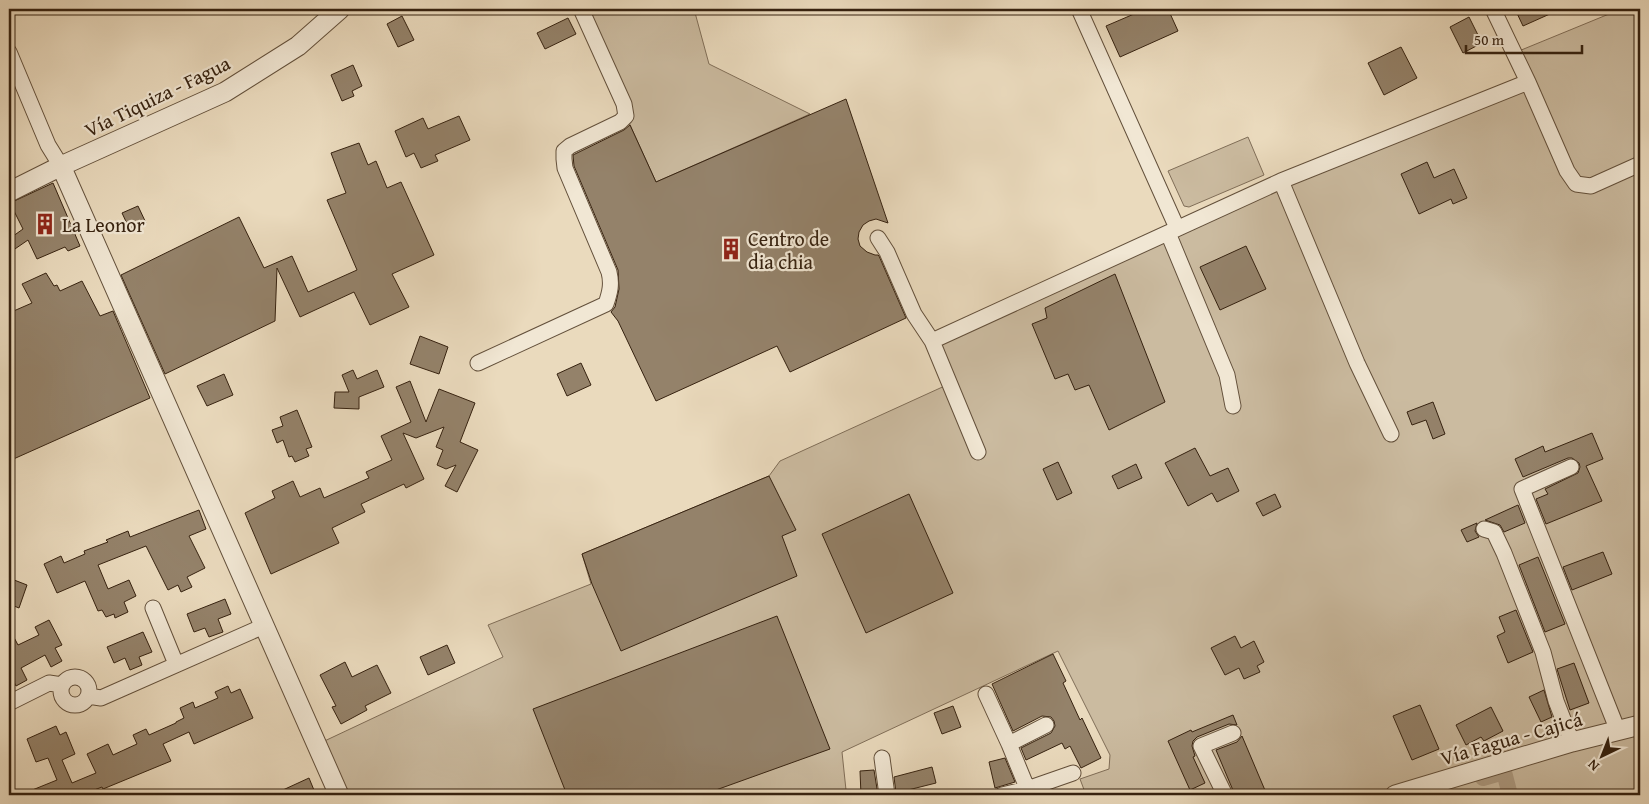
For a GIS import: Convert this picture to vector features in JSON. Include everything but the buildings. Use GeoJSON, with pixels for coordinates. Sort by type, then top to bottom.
{"type":"FeatureCollection","features":[{"type":"Feature","properties":{"kind":"street","name":"Vía Tiquiza - Fagua"},"geometry":{"type":"LineString","coordinates":[[9,192],[61,166],[225,92],[298,46],[340,9]]}},
{"type":"Feature","properties":{"kind":"street"},"geometry":{"type":"LineString","coordinates":[[478,363],[606,304],[610,292],[609,272],[565,168],[564,151],[570,146],[620,122],[626,116],[624,104],[581,9]]}},
{"type":"Feature","properties":{"kind":"street"},"geometry":{"type":"LineString","coordinates":[[1079,9],[1172,230],[1227,375],[1233,406]]}},
{"type":"Feature","properties":{"kind":"street"},"geometry":{"type":"LineString","coordinates":[[1493,9],[1528,82],[1567,171],[1576,184],[1591,186],[1640,164]]}},
{"type":"Feature","properties":{"kind":"street"},"geometry":{"type":"LineString","coordinates":[[9,52],[48,146],[61,166],[338,795]]}},
{"type":"Feature","properties":{"kind":"street"},"geometry":{"type":"LineString","coordinates":[[932,341],[1281,181],[1528,82]]}},
{"type":"Feature","properties":{"kind":"street"},"geometry":{"type":"LineString","coordinates":[[1281,181],[1357,363],[1391,434]]}},
{"type":"Feature","properties":{"kind":"street"},"geometry":{"type":"LineString","coordinates":[[878,238],[887,252],[914,314],[932,341],[978,452]]}},
{"type":"Feature","properties":{"kind":"street"},"geometry":{"type":"LineString","coordinates":[[1571,467],[1522,489],[1618,731]]}},
{"type":"Feature","properties":{"kind":"street"},"geometry":{"type":"LineString","coordinates":[[1484,529],[1494,532],[1504,553],[1543,652],[1556,701],[1572,742]]}},
{"type":"Feature","properties":{"kind":"street"},"geometry":{"type":"LineString","coordinates":[[153,608],[176,664]]}},
{"type":"Feature","properties":{"kind":"street"},"geometry":{"type":"LineString","coordinates":[[9,703],[49,683],[62,685],[62,694],[67,702],[72,704],[81,703],[88,696],[101,698],[264,626]]}},
{"type":"Feature","properties":{"kind":"street"},"geometry":{"type":"LineString","coordinates":[[986,694],[1028,792]]}},
{"type":"Feature","properties":{"kind":"street"},"geometry":{"type":"LineString","coordinates":[[1009,744],[1046,725]]}},
{"type":"Feature","properties":{"kind":"street","name":"Vía Fagua - Cajicá"},"geometry":{"type":"LineString","coordinates":[[1395,795],[1572,742],[1640,725]]}},
{"type":"Feature","properties":{"kind":"street"},"geometry":{"type":"LineString","coordinates":[[1225,795],[1201,746],[1233,733]]}},
{"type":"Feature","properties":{"kind":"street"},"geometry":{"type":"LineString","coordinates":[[882,758],[887,795]]}},
{"type":"Feature","properties":{"kind":"street"},"geometry":{"type":"LineString","coordinates":[[1002,795],[1028,792],[1073,773]]}},
{"type":"Feature","properties":{"kind":"shaded area"},"geometry":{"type":"Polygon","coordinates":[[[581,9],[694,9],[709,64],[810,114],[656,182],[581,9]]]}},
{"type":"Feature","properties":{"kind":"shaded area"},"geometry":{"type":"Polygon","coordinates":[[[1607,9],[1640,9],[1640,795],[1086,795],[1080,779],[1109,769],[1110,755],[1058,651],[842,752],[845,795],[339,795],[316,745],[503,657],[488,625],[591,584],[582,554],[769,476],[780,461],[949,384],[932,341],[1527,82],[1514,53],[1609,14],[1607,9]]]}},
{"type":"Feature","properties":{"kind":"shaded area"},"geometry":{"type":"Polygon","coordinates":[[[1248,137],[1264,175],[1189,207],[1184,206],[1168,171],[1248,137]]]}},
{"type":"Feature","properties":{"kind":"waterway"},"geometry":{"type":"LineString","coordinates":[[1483,778],[1504,772],[1510,795]]}},
{"type":"Feature","properties":{"kind":"place","name":"La Leonor"},"geometry":{"type":"Point","coordinates":[45,224]}},
{"type":"Feature","properties":{"kind":"place","name":"Centro de dia chia"},"geometry":{"type":"Point","coordinates":[731,249]}}]}
